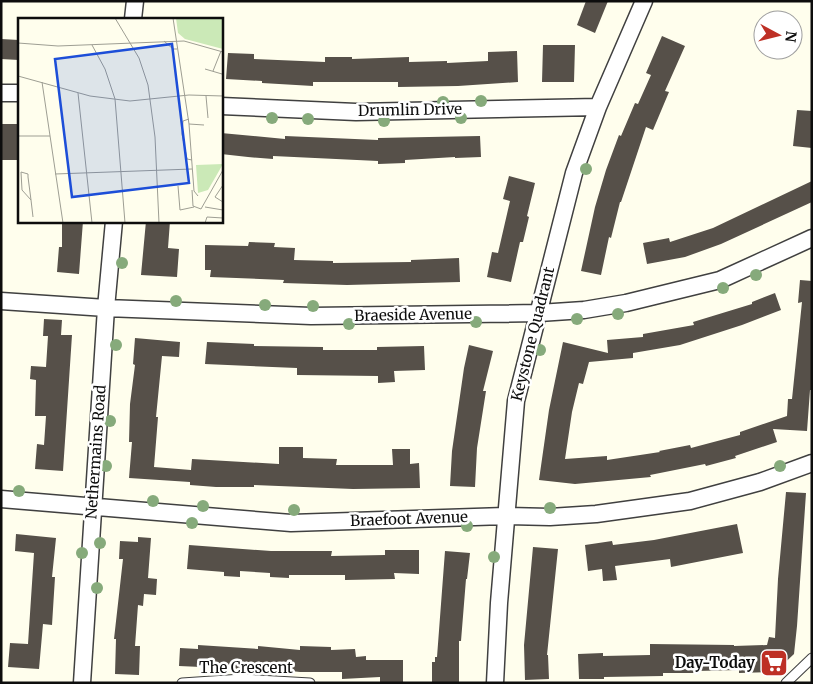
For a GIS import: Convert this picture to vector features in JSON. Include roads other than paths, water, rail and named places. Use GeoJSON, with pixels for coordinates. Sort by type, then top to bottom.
{"type":"FeatureCollection","features":[{"type":"Feature","properties":{"kind":"street"},"geometry":{"type":"LineString","coordinates":[[133,18],[135,1]]}},
{"type":"Feature","properties":{"kind":"street","name":"Keystone Quadrant"},"geometry":{"type":"LineString","coordinates":[[495,683],[505,516],[516,401],[574,173],[598,107],[644,1]]}},
{"type":"Feature","properties":{"kind":"street"},"geometry":{"type":"LineString","coordinates":[[1,93],[18,93]]}},
{"type":"Feature","properties":{"kind":"street","name":"Drumlin Drive"},"geometry":{"type":"LineString","coordinates":[[222,106],[356,112],[598,107]]}},
{"type":"Feature","properties":{"kind":"street","name":"Nethermains Road"},"geometry":{"type":"LineString","coordinates":[[82,683],[106,308],[114,222]]}},
{"type":"Feature","properties":{"kind":"street","name":"Braeside Avenue"},"geometry":{"type":"LineString","coordinates":[[1,301],[106,308],[311,316],[538,313],[584,310],[626,303],[720,280],[812,238]]}},
{"type":"Feature","properties":{"kind":"street","name":"Braefoot Avenue"},"geometry":{"type":"LineString","coordinates":[[1,499],[291,523],[505,516],[550,517],[596,514],[690,501],[760,482],[812,463]]}},
{"type":"Feature","properties":{"kind":"lane"},"geometry":{"type":"LineString","coordinates":[[786,683],[812,658]]}},
{"type":"Feature","properties":{"kind":"lane","name":"The Crescent"},"geometry":{"type":"LineString","coordinates":[[182,683],[242,679],[310,683]]}},
{"type":"Feature","properties":{"kind":"place","name":"Day-Today"},"geometry":{"type":"Point","coordinates":[774,663]}}]}
